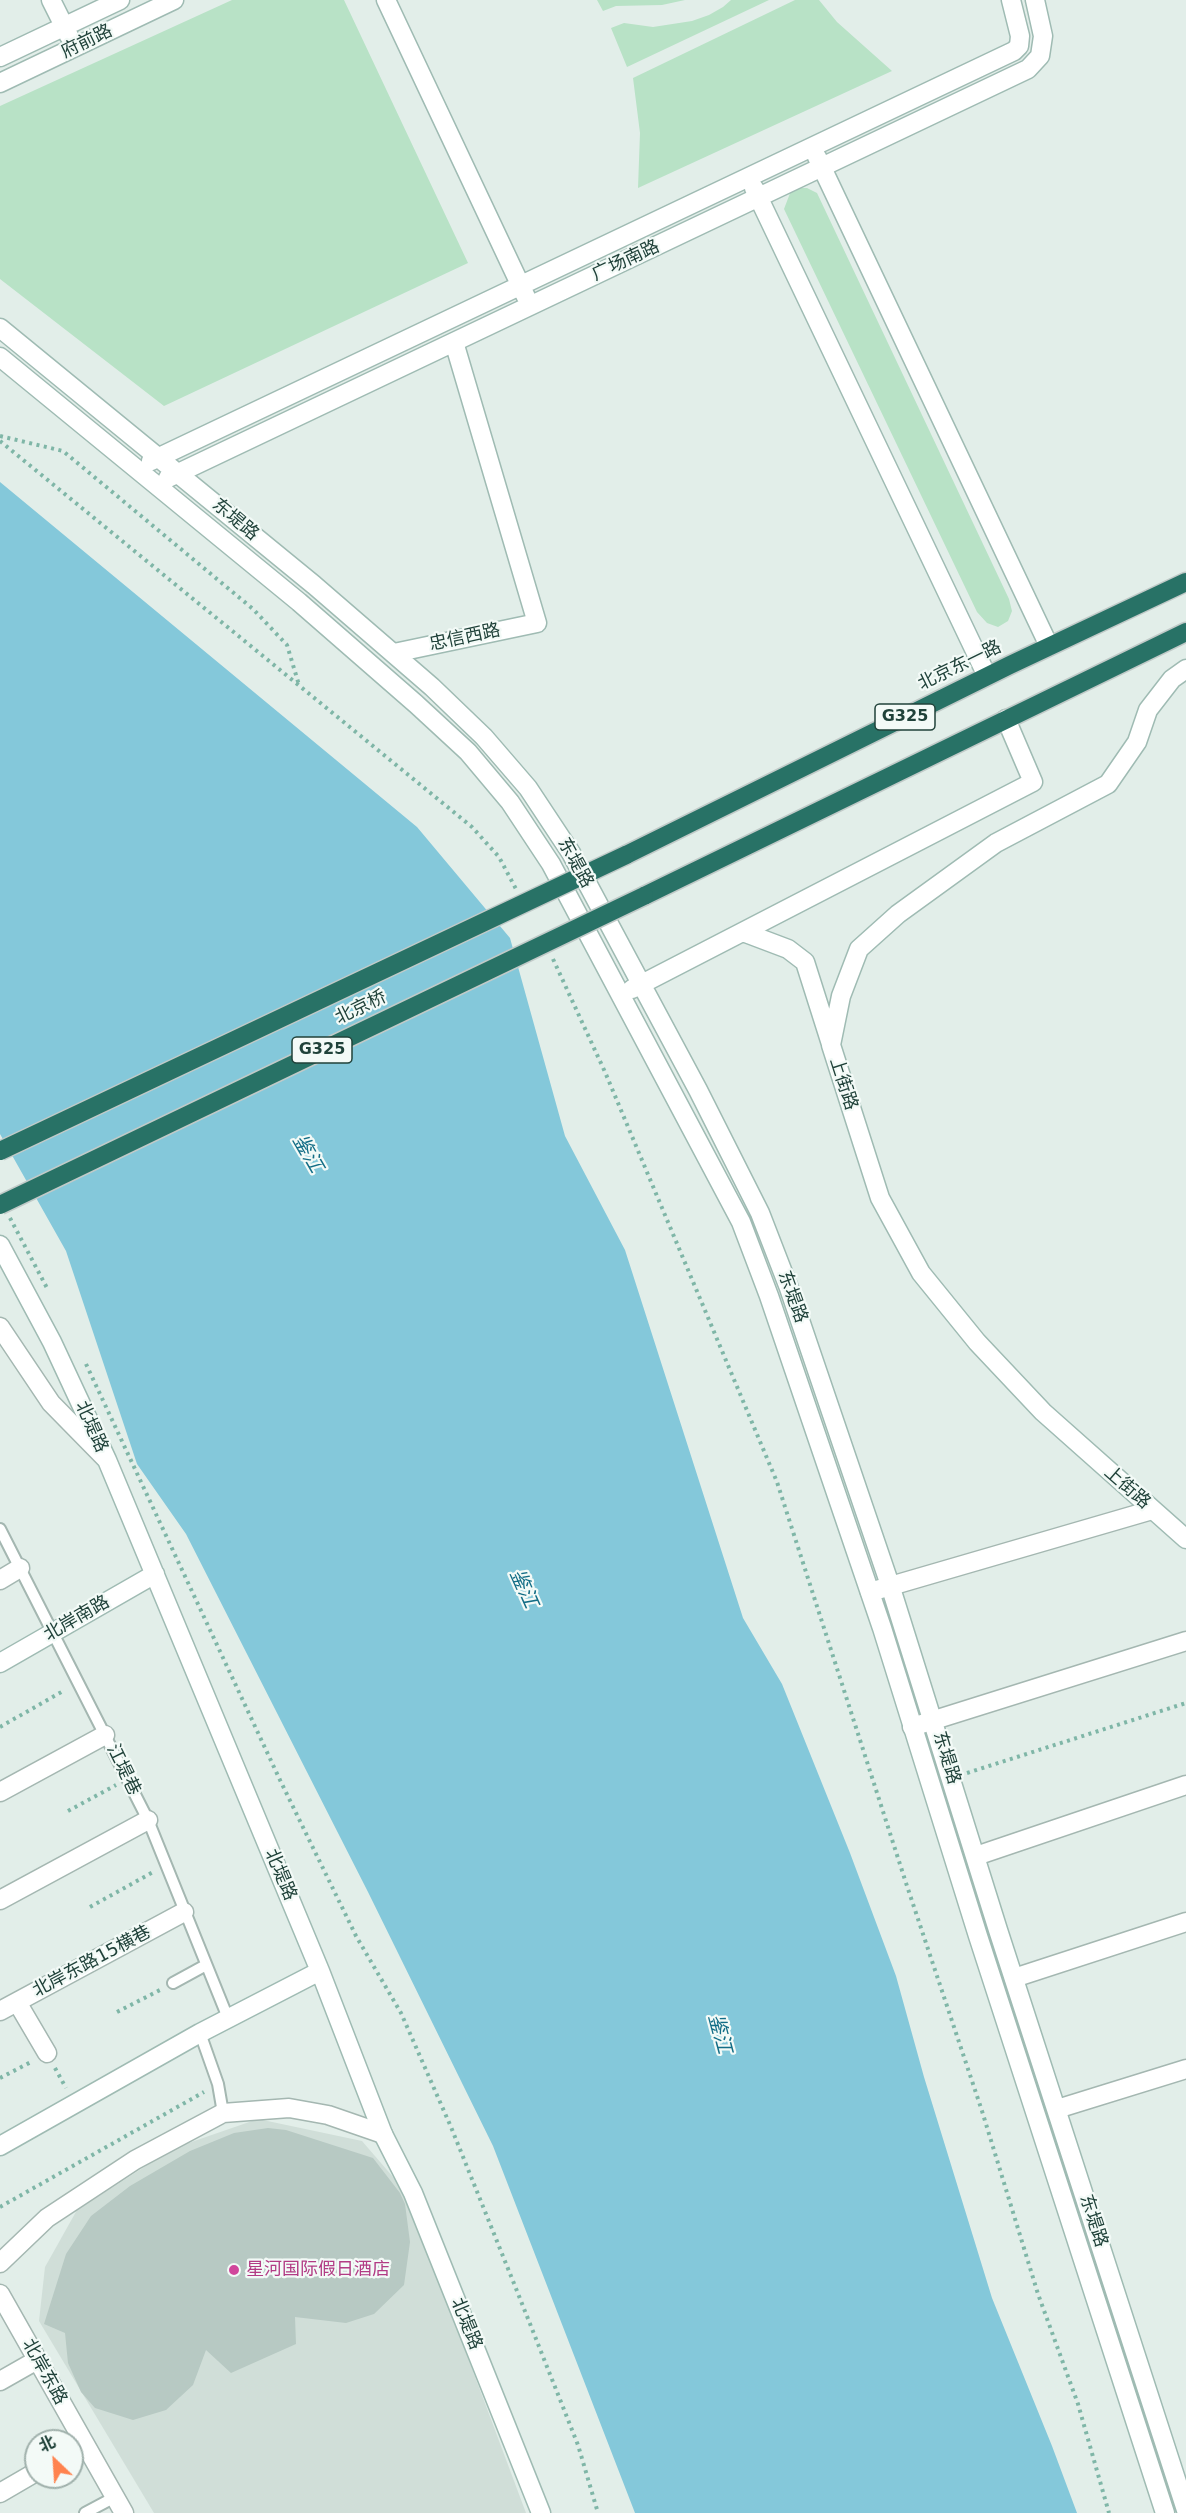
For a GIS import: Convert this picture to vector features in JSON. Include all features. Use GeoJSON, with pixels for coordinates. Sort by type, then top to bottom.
{"type":"FeatureCollection","features":[{"type":"Feature","properties":{"kind":"highway","name":"北京东一路"},"geometry":{"type":"LineString","coordinates":[[626,855],[987,676],[1186,582]]}},
{"type":"Feature","properties":{"kind":"highway","name":"G325"},"geometry":{"type":"LineString","coordinates":[[1006,718],[1186,632]]}},
{"type":"Feature","properties":{"kind":"highway","name":"北京桥"},"geometry":{"type":"LineString","coordinates":[[5,1211],[1006,718]]}},
{"type":"Feature","properties":{"kind":"highway","name":"北京桥"},"geometry":{"type":"LineString","coordinates":[[0,1151],[626,855]]}},
{"type":"Feature","properties":{"kind":"main road"},"geometry":{"type":"LineString","coordinates":[[51,0],[74,48]]}},
{"type":"Feature","properties":{"kind":"main road","name":"府前路"},"geometry":{"type":"LineString","coordinates":[[0,57],[120,0]]}},
{"type":"Feature","properties":{"kind":"main road","name":"府前路"},"geometry":{"type":"LineString","coordinates":[[0,83],[174,0]]}},
{"type":"Feature","properties":{"kind":"main road"},"geometry":{"type":"LineString","coordinates":[[386,0],[531,306]]}},
{"type":"Feature","properties":{"kind":"main road","name":"广场南路"},"geometry":{"type":"LineString","coordinates":[[136,468],[1014,51],[1018,46],[1020,36],[1011,0]]}},
{"type":"Feature","properties":{"kind":"main road","name":"广场南路"},"geometry":{"type":"LineString","coordinates":[[156,484],[1028,69],[1040,56],[1043,36],[1035,0]]}},
{"type":"Feature","properties":{"kind":"main road"},"geometry":{"type":"LineString","coordinates":[[812,148],[1049,646]]}},
{"type":"Feature","properties":{"kind":"main road"},"geometry":{"type":"LineString","coordinates":[[750,178],[987,676]]}},
{"type":"Feature","properties":{"kind":"main road","name":"东堤路"},"geometry":{"type":"LineString","coordinates":[[0,328],[394,653],[484,737],[528,788],[571,853],[760,1213],[789,1288],[934,1719],[1014,1978],[1186,2510]]}},
{"type":"Feature","properties":{"kind":"main road","name":"忠信西路"},"geometry":{"type":"LineString","coordinates":[[394,653],[537,623],[454,342]]}},
{"type":"Feature","properties":{"kind":"main road","name":"东堤路"},"geometry":{"type":"LineString","coordinates":[[0,357],[367,659],[468,752],[510,802],[535,837],[621,994],[741,1222],[773,1307],[870,1592],[978,1936],[1165,2513]]}},
{"type":"Feature","properties":{"kind":"main road","name":"上街路"},"geometry":{"type":"LineString","coordinates":[[1186,669],[1172,679],[1148,710],[1137,742],[1108,784],[996,843],[898,914],[860,949],[841,996],[831,1045],[880,1198],[921,1273],[977,1342],[1043,1412],[1186,1539]]}},
{"type":"Feature","properties":{"kind":"main road"},"geometry":{"type":"LineString","coordinates":[[621,994],[1033,782],[1006,718]]}},
{"type":"Feature","properties":{"kind":"main road"},"geometry":{"type":"LineString","coordinates":[[743,932],[788,949],[805,962],[831,1045]]}},
{"type":"Feature","properties":{"kind":"main road","name":"北堤路"},"geometry":{"type":"LineString","coordinates":[[0,1245],[52,1342],[107,1460],[321,1971],[383,2134],[413,2193],[541,2513]]}},
{"type":"Feature","properties":{"kind":"main road"},"geometry":{"type":"LineString","coordinates":[[0,1327],[51,1403],[107,1460]]}},
{"type":"Feature","properties":{"kind":"main road"},"geometry":{"type":"LineString","coordinates":[[870,1592],[1152,1510]]}},
{"type":"Feature","properties":{"kind":"main road"},"geometry":{"type":"LineString","coordinates":[[0,1580],[20,1568]]}},
{"type":"Feature","properties":{"kind":"main road","name":"北岸南路"},"geometry":{"type":"LineString","coordinates":[[0,1663],[155,1574]]}},
{"type":"Feature","properties":{"kind":"main road"},"geometry":{"type":"LineString","coordinates":[[912,1727],[1186,1641]]}},
{"type":"Feature","properties":{"kind":"main road"},"geometry":{"type":"LineString","coordinates":[[0,1792],[105,1734]]}},
{"type":"Feature","properties":{"kind":"main road"},"geometry":{"type":"LineString","coordinates":[[976,1856],[1186,1785]]}},
{"type":"Feature","properties":{"kind":"main road"},"geometry":{"type":"LineString","coordinates":[[0,1900],[148,1820]]}},
{"type":"Feature","properties":{"kind":"main road","name":"北岸东路15横巷"},"geometry":{"type":"LineString","coordinates":[[0,2012],[184,1912]]}},
{"type":"Feature","properties":{"kind":"main road"},"geometry":{"type":"LineString","coordinates":[[1014,1978],[1186,1922]]}},
{"type":"Feature","properties":{"kind":"main road"},"geometry":{"type":"LineString","coordinates":[[0,2146],[200,2033],[321,1971]]}},
{"type":"Feature","properties":{"kind":"main road"},"geometry":{"type":"LineString","coordinates":[[17,2002],[47,2053]]}},
{"type":"Feature","properties":{"kind":"main road"},"geometry":{"type":"LineString","coordinates":[[1057,2109],[1186,2069]]}},
{"type":"Feature","properties":{"kind":"main road"},"geometry":{"type":"LineString","coordinates":[[0,2263],[57,2211],[135,2160],[224,2113],[289,2108],[328,2115],[383,2134]]}},
{"type":"Feature","properties":{"kind":"main road","name":"北岸东路"},"geometry":{"type":"LineString","coordinates":[[0,2294],[37,2360],[70,2429]]}},
{"type":"Feature","properties":{"kind":"main road"},"geometry":{"type":"LineString","coordinates":[[0,2381],[37,2360]]}},
{"type":"Feature","properties":{"kind":"main road","name":"北岸东路"},"geometry":{"type":"LineString","coordinates":[[84,2455],[124,2513]]}},
{"type":"Feature","properties":{"kind":"main road"},"geometry":{"type":"LineString","coordinates":[[0,2493],[24,2479]]}},
{"type":"Feature","properties":{"kind":"lane","name":"江堤巷"},"geometry":{"type":"LineString","coordinates":[[0,1529],[148,1820],[228,2018]]}},
{"type":"Feature","properties":{"kind":"lane"},"geometry":{"type":"LineString","coordinates":[[173,1983],[206,1965]]}},
{"type":"Feature","properties":{"kind":"lane"},"geometry":{"type":"LineString","coordinates":[[200,2033],[218,2084],[224,2113]]}},
{"type":"Feature","properties":{"kind":"lane"},"geometry":{"type":"LineString","coordinates":[[85,2513],[115,2497]]}},
{"type":"Feature","properties":{"kind":"path"},"geometry":{"type":"LineString","coordinates":[[0,436],[63,451],[253,609],[287,645],[300,686]]}},
{"type":"Feature","properties":{"kind":"path"},"geometry":{"type":"LineString","coordinates":[[0,441],[472,827],[499,857],[520,898]]}},
{"type":"Feature","properties":{"kind":"path"},"geometry":{"type":"LineString","coordinates":[[548,950],[605,1072],[777,1482],[902,1872],[982,2111],[1038,2294],[1078,2404],[1109,2513]]}},
{"type":"Feature","properties":{"kind":"path"},"geometry":{"type":"LineString","coordinates":[[5,1211],[51,1297]]}},
{"type":"Feature","properties":{"kind":"path"},"geometry":{"type":"LineString","coordinates":[[83,1359],[130,1455],[280,1780],[356,1936],[405,2024],[451,2127],[578,2445],[598,2513]]}},
{"type":"Feature","properties":{"kind":"path"},"geometry":{"type":"LineString","coordinates":[[0,1727],[79,1682]]}},
{"type":"Feature","properties":{"kind":"path"},"geometry":{"type":"LineString","coordinates":[[952,1778],[1186,1703]]}},
{"type":"Feature","properties":{"kind":"path"},"geometry":{"type":"LineString","coordinates":[[68,1811],[127,1779]]}},
{"type":"Feature","properties":{"kind":"path"},"geometry":{"type":"LineString","coordinates":[[90,1906],[166,1865]]}},
{"type":"Feature","properties":{"kind":"path"},"geometry":{"type":"LineString","coordinates":[[117,2012],[173,1983]]}},
{"type":"Feature","properties":{"kind":"path"},"geometry":{"type":"LineString","coordinates":[[0,2206],[218,2084]]}},
{"type":"Feature","properties":{"kind":"shaded area"},"geometry":{"type":"Polygon","coordinates":[[[258,2119],[362,2141],[406,2192],[526,2513],[154,2513],[39,2321],[45,2267],[77,2210],[174,2148],[258,2119]]]}},
{"type":"Feature","properties":{"kind":"green space"},"geometry":{"type":"Polygon","coordinates":[[[232,0],[344,0],[468,263],[164,406],[0,279],[0,106],[232,0]]]}},
{"type":"Feature","properties":{"kind":"green space"},"geometry":{"type":"Polygon","coordinates":[[[597,0],[685,0],[662,5],[616,6],[603,11],[597,0]]]}},
{"type":"Feature","properties":{"kind":"green space"},"geometry":{"type":"Polygon","coordinates":[[[731,0],[769,0],[627,67],[611,28],[624,23],[653,27],[692,21],[709,15],[731,0]]]}},
{"type":"Feature","properties":{"kind":"green space"},"geometry":{"type":"Polygon","coordinates":[[[795,0],[819,0],[837,22],[892,71],[638,188],[640,133],[633,78],[795,0]]]}},
{"type":"Feature","properties":{"kind":"green space"},"geometry":{"type":"Polygon","coordinates":[[[792,188],[807,188],[817,193],[1009,599],[1012,611],[1008,621],[998,627],[987,623],[977,612],[784,209],[792,188]]]}},
{"type":"Feature","properties":{"kind":"water","name":"鉴江"},"geometry":{"type":"Polygon","coordinates":[[[0,482],[417,827],[510,938],[565,1136],[625,1250],[743,1618],[782,1684],[850,1853],[896,1976],[924,2077],[992,2298],[1077,2513],[635,2513],[493,2146],[368,1892],[186,1534],[137,1464],[66,1251],[0,1134],[0,482]]]}},
{"type":"Feature","properties":{"kind":"building","name":"星河国际假日酒店"},"geometry":{"type":"Polygon","coordinates":[[[268,2128],[286,2130],[373,2158],[400,2193],[405,2204],[410,2242],[404,2285],[374,2314],[346,2323],[295,2317],[296,2344],[231,2373],[206,2350],[193,2385],[166,2410],[133,2420],[95,2408],[81,2392],[68,2363],[65,2333],[44,2324],[66,2254],[91,2216],[130,2186],[190,2151],[234,2133],[268,2128]]]}},
{"type":"Feature","properties":{"kind":"place","name":"星河国际假日酒店"},"geometry":{"type":"Point","coordinates":[234,2270]}}]}
